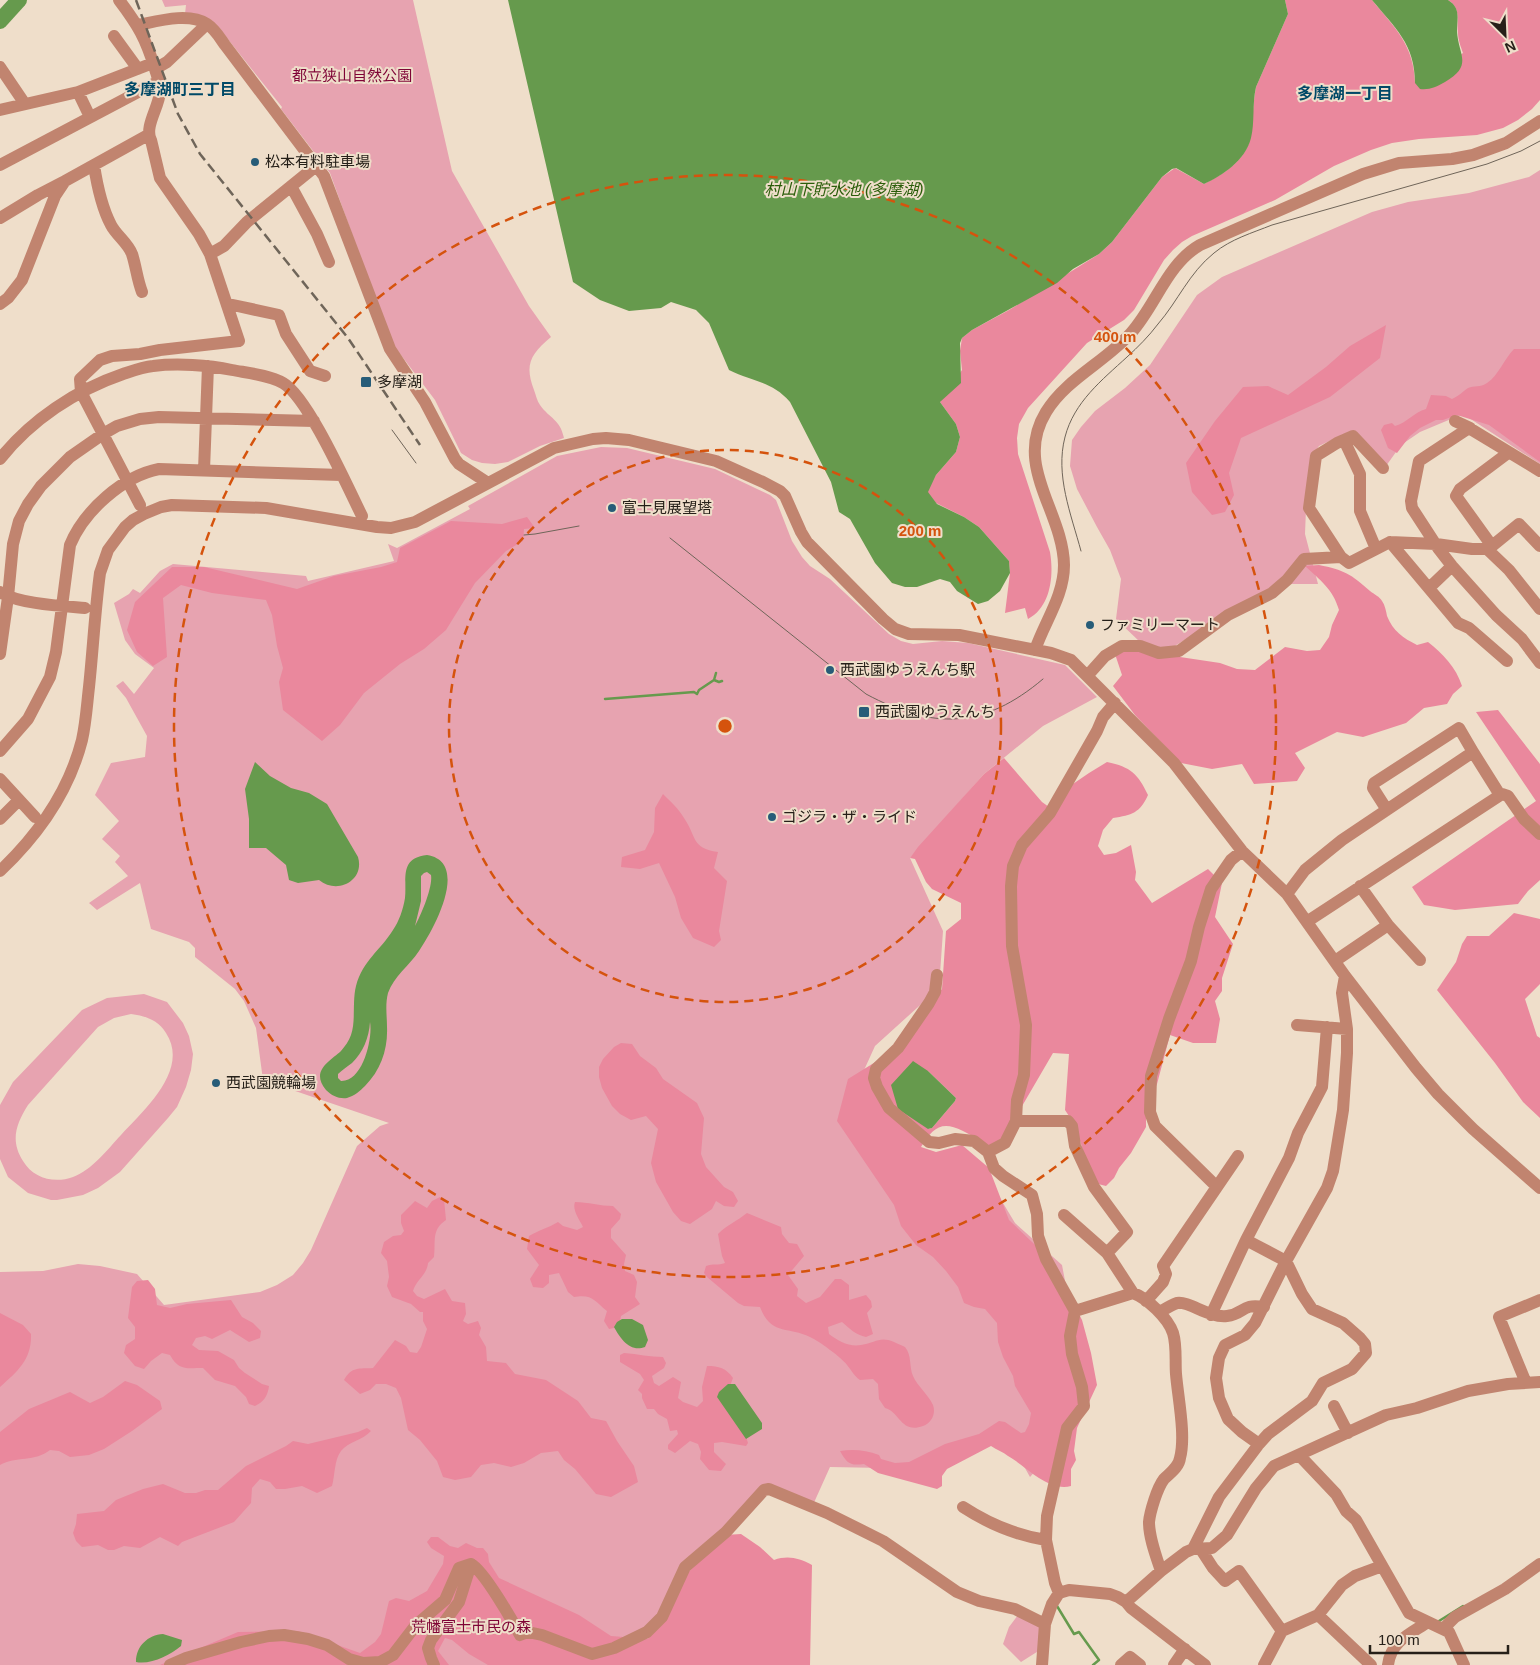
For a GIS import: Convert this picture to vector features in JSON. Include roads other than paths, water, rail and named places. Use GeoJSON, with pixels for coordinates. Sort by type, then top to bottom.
{"type":"FeatureCollection","features":[{"type":"Feature","properties":{"kind":"street"},"geometry":{"type":"LineString","coordinates":[[119,0],[138,25],[156,71],[159,100],[148,129],[148,135],[160,178],[199,234],[210,254],[239,341],[106,357],[80,379],[81,392],[140,505]]}},
{"type":"Feature","properties":{"kind":"street"},"geometry":{"type":"LineString","coordinates":[[138,25],[187,18],[197,20],[207,24],[225,45],[324,176],[390,349],[425,402],[455,459],[459,464],[488,483]]}},
{"type":"Feature","properties":{"kind":"street"},"geometry":{"type":"LineString","coordinates":[[0,165],[90,117],[156,71],[207,24]]}},
{"type":"Feature","properties":{"kind":"street"},"geometry":{"type":"LineString","coordinates":[[114,36],[138,69]]}},
{"type":"Feature","properties":{"kind":"street"},"geometry":{"type":"LineString","coordinates":[[0,67],[25,104]]}},
{"type":"Feature","properties":{"kind":"street"},"geometry":{"type":"LineString","coordinates":[[0,110],[78,92],[138,69],[156,71]]}},
{"type":"Feature","properties":{"kind":"street"},"geometry":{"type":"LineString","coordinates":[[78,92],[90,117]]}},
{"type":"Feature","properties":{"kind":"street"},"geometry":{"type":"LineString","coordinates":[[1035,650],[1058,598],[1064,569],[1060,540],[1036,467],[1034,451],[1041,421],[1053,402],[1063,391],[1131,333],[1149,310],[1181,259],[1200,245],[1363,174],[1399,163],[1452,159],[1473,155],[1506,143],[1540,121]]}},
{"type":"Feature","properties":{"kind":"street"},"geometry":{"type":"LineString","coordinates":[[0,218],[148,135]]}},
{"type":"Feature","properties":{"kind":"street"},"geometry":{"type":"LineString","coordinates":[[94,165],[99,192],[111,226],[132,252],[137,279],[142,292]]}},
{"type":"Feature","properties":{"kind":"street"},"geometry":{"type":"LineString","coordinates":[[210,254],[224,246],[243,226],[316,166]]}},
{"type":"Feature","properties":{"kind":"street"},"geometry":{"type":"LineString","coordinates":[[0,304],[8,298],[22,280],[55,196],[65,181]]}},
{"type":"Feature","properties":{"kind":"street"},"geometry":{"type":"LineString","coordinates":[[291,186],[317,234],[328,262]]}},
{"type":"Feature","properties":{"kind":"street"},"geometry":{"type":"LineString","coordinates":[[228,305],[279,315],[286,334],[310,371],[325,376]]}},
{"type":"Feature","properties":{"kind":"street"},"geometry":{"type":"LineString","coordinates":[[0,459],[36,423],[81,392],[107,379],[152,366],[208,366],[252,374],[284,383],[297,396],[314,421],[362,516]]}},
{"type":"Feature","properties":{"kind":"street"},"geometry":{"type":"LineString","coordinates":[[204,470],[208,366]]}},
{"type":"Feature","properties":{"kind":"street"},"geometry":{"type":"LineString","coordinates":[[1,649],[4,594],[19,521],[41,486],[70,457],[117,426],[159,416],[314,421]]}},
{"type":"Feature","properties":{"kind":"street"},"geometry":{"type":"LineString","coordinates":[[1455,421],[1470,428],[1540,471]]}},
{"type":"Feature","properties":{"kind":"street"},"geometry":{"type":"LineString","coordinates":[[1470,428],[1419,461],[1411,501],[1412,508],[1452,566],[1496,615],[1522,639],[1540,663]]}},
{"type":"Feature","properties":{"kind":"street"},"geometry":{"type":"LineString","coordinates":[[1383,468],[1353,436],[1316,456],[1309,508],[1341,557],[1350,562],[1390,542],[1436,544],[1472,549],[1490,548],[1519,524],[1535,532],[1540,546]]}},
{"type":"Feature","properties":{"kind":"street"},"geometry":{"type":"LineString","coordinates":[[0,870],[28,842],[43,823],[61,792],[78,751],[85,724],[100,572],[112,542],[133,520],[160,507],[181,504],[266,508],[365,525],[392,528],[407,526],[554,448],[593,439],[625,439],[716,461],[780,491],[789,503],[807,542],[883,619],[895,628],[909,634],[959,635],[1068,658],[1174,763],[1242,851],[1287,894],[1308,921],[1345,976],[1438,1094],[1473,1129],[1540,1188]]}},
{"type":"Feature","properties":{"kind":"street"},"geometry":{"type":"LineString","coordinates":[[1344,440],[1360,474],[1360,511],[1376,549]]}},
{"type":"Feature","properties":{"kind":"street"},"geometry":{"type":"LineString","coordinates":[[1508,453],[1460,489],[1456,496],[1490,548],[1540,609]]}},
{"type":"Feature","properties":{"kind":"street"},"geometry":{"type":"LineString","coordinates":[[0,751],[28,720],[50,677],[56,652],[70,545],[75,533],[89,514],[127,480],[151,470],[160,469],[341,474]]}},
{"type":"Feature","properties":{"kind":"street"},"geometry":{"type":"LineString","coordinates":[[1390,542],[1458,622],[1469,628],[1507,661]]}},
{"type":"Feature","properties":{"kind":"street"},"geometry":{"type":"LineString","coordinates":[[1088,676],[1105,656],[1122,646],[1140,646],[1159,653],[1179,651],[1228,615],[1272,593],[1287,580],[1304,559],[1341,557]]}},
{"type":"Feature","properties":{"kind":"street"},"geometry":{"type":"LineString","coordinates":[[1428,588],[1452,566]]}},
{"type":"Feature","properties":{"kind":"street"},"geometry":{"type":"LineString","coordinates":[[4,594],[62,606],[85,608]]}},
{"type":"Feature","properties":{"kind":"street"},"geometry":{"type":"LineString","coordinates":[[988,1152],[1005,1143],[1016,1120],[1017,1100],[1024,1075],[1026,1025],[1012,946],[1011,886],[1013,866],[1022,845],[1050,813],[1097,731],[1100,722],[1115,704]]}},
{"type":"Feature","properties":{"kind":"street"},"geometry":{"type":"LineString","coordinates":[[1386,810],[1374,788],[1374,783],[1459,728],[1500,795]]}},
{"type":"Feature","properties":{"kind":"street"},"geometry":{"type":"LineString","coordinates":[[1287,894],[1305,870],[1342,840],[1474,752]]}},
{"type":"Feature","properties":{"kind":"street"},"geometry":{"type":"LineString","coordinates":[[0,779],[35,817]]}},
{"type":"Feature","properties":{"kind":"street"},"geometry":{"type":"LineString","coordinates":[[1308,921],[1500,795],[1508,796],[1524,819],[1540,834]]}},
{"type":"Feature","properties":{"kind":"street"},"geometry":{"type":"LineString","coordinates":[[0,819],[19,800]]}},
{"type":"Feature","properties":{"kind":"street"},"geometry":{"type":"LineString","coordinates":[[1216,1186],[1155,1126],[1150,1112],[1151,1076],[1169,1019],[1191,961],[1211,889],[1231,860],[1242,851]]}},
{"type":"Feature","properties":{"kind":"street"},"geometry":{"type":"LineString","coordinates":[[1360,886],[1388,925],[1420,960]]}},
{"type":"Feature","properties":{"kind":"street"},"geometry":{"type":"LineString","coordinates":[[1335,961],[1388,925]]}},
{"type":"Feature","properties":{"kind":"street"},"geometry":{"type":"LineString","coordinates":[[937,975],[935,992],[929,1003],[898,1048],[876,1069],[874,1078],[888,1108],[929,1142],[974,1141],[988,1152],[994,1168],[1032,1195],[1037,1214],[1038,1236],[1046,1258],[1075,1311],[1070,1336],[1072,1354],[1082,1387],[1084,1406],[1067,1428],[1047,1516],[1046,1540],[1055,1583],[1060,1593]]}},
{"type":"Feature","properties":{"kind":"street"},"geometry":{"type":"LineString","coordinates":[[1259,1444],[1228,1419],[1220,1398],[1216,1378],[1219,1358],[1225,1345],[1244,1334],[1255,1323],[1327,1188],[1333,1171],[1343,1110],[1347,1029],[1342,993],[1345,976]]}},
{"type":"Feature","properties":{"kind":"street"},"geometry":{"type":"LineString","coordinates":[[1297,1026],[1347,1029]]}},
{"type":"Feature","properties":{"kind":"street"},"geometry":{"type":"LineString","coordinates":[[1211,1314],[1246,1240],[1289,1158],[1298,1133],[1322,1087],[1327,1027]]}},
{"type":"Feature","properties":{"kind":"street"},"geometry":{"type":"LineString","coordinates":[[1016,1120],[1068,1121],[1072,1126],[1075,1146],[1094,1187],[1127,1232],[1107,1253]]}},
{"type":"Feature","properties":{"kind":"street"},"geometry":{"type":"LineString","coordinates":[[1146,1301],[1163,1282],[1166,1274],[1163,1266],[1238,1156]]}},
{"type":"Feature","properties":{"kind":"street"},"geometry":{"type":"LineString","coordinates":[[1064,1214],[1107,1253],[1133,1293]]}},
{"type":"Feature","properties":{"kind":"street"},"geometry":{"type":"LineString","coordinates":[[1196,1548],[1218,1497],[1259,1444],[1268,1434],[1312,1401],[1323,1383],[1352,1369],[1366,1353],[1360,1338],[1343,1323],[1312,1309],[1286,1262],[1246,1240]]}},
{"type":"Feature","properties":{"kind":"street"},"geometry":{"type":"LineString","coordinates":[[1075,1311],[1133,1293],[1139,1295],[1160,1312],[1172,1332],[1175,1343],[1176,1380],[1182,1435],[1180,1460],[1163,1481],[1149,1522],[1153,1546],[1161,1571]]}},
{"type":"Feature","properties":{"kind":"street"},"geometry":{"type":"LineString","coordinates":[[1526,1383],[1499,1317],[1540,1300]]}},
{"type":"Feature","properties":{"kind":"street"},"geometry":{"type":"LineString","coordinates":[[1160,1312],[1178,1303],[1203,1312],[1227,1316],[1237,1313],[1244,1307],[1253,1305],[1264,1307]]}},
{"type":"Feature","properties":{"kind":"street"},"geometry":{"type":"LineString","coordinates":[[1126,1602],[1177,1558],[1196,1548],[1212,1548],[1227,1535],[1256,1488],[1274,1466],[1386,1415],[1417,1408],[1468,1391],[1508,1384],[1540,1382]]}},
{"type":"Feature","properties":{"kind":"street"},"geometry":{"type":"LineString","coordinates":[[1334,1406],[1348,1433]]}},
{"type":"Feature","properties":{"kind":"street"},"geometry":{"type":"LineString","coordinates":[[1299,1455],[1336,1494],[1346,1511],[1356,1520],[1408,1613],[1444,1628],[1449,1632],[1464,1665]]}},
{"type":"Feature","properties":{"kind":"street"},"geometry":{"type":"LineString","coordinates":[[471,1564],[477,1568],[502,1603],[520,1635],[528,1632],[592,1654],[614,1648],[647,1632],[662,1617],[685,1567],[726,1532],[764,1490],[769,1490],[827,1513],[883,1541],[957,1592],[979,1601],[1015,1609],[1045,1624]]}},
{"type":"Feature","properties":{"kind":"street"},"geometry":{"type":"LineString","coordinates":[[963,1507],[998,1527],[1028,1537],[1046,1540]]}},
{"type":"Feature","properties":{"kind":"street"},"geometry":{"type":"LineString","coordinates":[[1196,1548],[1212,1568],[1226,1581],[1239,1570],[1282,1631]]}},
{"type":"Feature","properties":{"kind":"street"},"geometry":{"type":"LineString","coordinates":[[170,1665],[241,1642],[270,1636],[308,1639],[363,1663],[380,1662],[393,1654],[416,1625],[446,1600],[459,1568],[471,1564]]}},
{"type":"Feature","properties":{"kind":"street"},"geometry":{"type":"LineString","coordinates":[[434,1665],[428,1648],[459,1602],[471,1564]]}},
{"type":"Feature","properties":{"kind":"street"},"geometry":{"type":"LineString","coordinates":[[1444,1628],[1455,1617],[1505,1589],[1540,1564]]}},
{"type":"Feature","properties":{"kind":"street"},"geometry":{"type":"LineString","coordinates":[[1264,1665],[1282,1631],[1318,1615],[1342,1585],[1355,1576],[1382,1566]]}},
{"type":"Feature","properties":{"kind":"street"},"geometry":{"type":"LineString","coordinates":[[1042,1665],[1045,1624],[1052,1604],[1060,1593],[1069,1590],[1118,1596],[1206,1665]]}},
{"type":"Feature","properties":{"kind":"street"},"geometry":{"type":"LineString","coordinates":[[1318,1615],[1371,1665]]}},
{"type":"Feature","properties":{"kind":"street"},"geometry":{"type":"LineString","coordinates":[[1388,1665],[1390,1657],[1400,1639],[1428,1622]]}},
{"type":"Feature","properties":{"kind":"street"},"geometry":{"type":"LineString","coordinates":[[1174,1665],[1185,1649]]}},
{"type":"Feature","properties":{"kind":"street"},"geometry":{"type":"LineString","coordinates":[[1121,1665],[1130,1657],[1140,1665]]}},
{"type":"Feature","properties":{"kind":"water","name":"村山下貯水池 (多摩湖)"},"geometry":{"type":"Polygon","coordinates":[[[508,0],[1285,0],[1288,14],[1256,87],[1251,138],[1244,154],[1239,160],[1226,172],[1204,184],[1176,168],[1172,169],[1162,177],[1112,242],[1099,254],[1073,269],[1057,283],[972,330],[962,338],[960,343],[961,383],[940,402],[956,424],[960,437],[956,452],[936,475],[928,492],[937,504],[964,517],[979,527],[1009,561],[1010,573],[1000,591],[988,601],[978,604],[957,591],[950,582],[940,579],[917,587],[905,587],[892,583],[875,563],[850,519],[839,512],[831,482],[790,402],[769,386],[729,370],[709,323],[696,310],[671,302],[661,308],[629,311],[600,300],[573,282],[508,0]]]}},
{"type":"Feature","properties":{"kind":"water"},"geometry":{"type":"Polygon","coordinates":[[[1372,0],[1448,0],[1452,3],[1457,10],[1457,31],[1462,59],[1462,65],[1454,76],[1430,89],[1420,89],[1415,83],[1412,58],[1402,37],[1372,0]]]}},
{"type":"Feature","properties":{"kind":"water"},"geometry":{"type":"Polygon","coordinates":[[[255,762],[270,776],[291,788],[309,793],[327,804],[358,857],[359,865],[353,879],[341,886],[326,884],[319,880],[298,883],[289,880],[286,865],[266,848],[249,848],[249,819],[245,789],[255,762]]]}},
{"type":"Feature","properties":{"kind":"water"},"geometry":{"type":"Polygon","coordinates":[[[427,855],[440,860],[446,870],[445,898],[425,941],[394,981],[388,993],[386,1006],[387,1035],[385,1051],[379,1066],[371,1080],[357,1093],[347,1098],[336,1097],[326,1090],[320,1077],[321,1072],[323,1067],[341,1051],[350,1037],[353,1024],[355,992],[359,977],[367,962],[397,923],[405,898],[406,871],[412,860],[427,855]],[[427,872],[421,876],[421,901],[415,926],[430,886],[431,875],[427,872]],[[370,1022],[367,1039],[356,1059],[338,1074],[338,1078],[341,1081],[349,1079],[361,1067],[370,1038],[370,1022]]]}},
{"type":"Feature","properties":{"kind":"water"},"geometry":{"type":"Polygon","coordinates":[[[913,1061],[928,1071],[956,1098],[932,1128],[928,1129],[898,1109],[891,1085],[913,1061]]]}},
{"type":"Feature","properties":{"kind":"water"},"geometry":{"type":"Polygon","coordinates":[[[622,1319],[632,1319],[643,1325],[648,1340],[645,1347],[635,1348],[622,1340],[614,1327],[622,1319]]]}},
{"type":"Feature","properties":{"kind":"water"},"geometry":{"type":"Polygon","coordinates":[[[728,1384],[735,1384],[762,1423],[762,1429],[746,1439],[717,1397],[719,1392],[728,1384]]]}},
{"type":"Feature","properties":{"kind":"water"},"geometry":{"type":"Polygon","coordinates":[[[163,1634],[182,1640],[181,1646],[160,1658],[142,1663],[136,1662],[138,1651],[144,1642],[152,1637],[163,1634]]]}},
{"type":"Feature","properties":{"kind":"waterway"},"geometry":{"type":"LineString","coordinates":[[0,21],[19,0]]}},
{"type":"Feature","properties":{"kind":"waterway"},"geometry":{"type":"LineString","coordinates":[[605,699],[694,692],[697,694],[699,690],[714,680],[716,673]]}},
{"type":"Feature","properties":{"kind":"waterway"},"geometry":{"type":"LineString","coordinates":[[714,680],[722,681]]}},
{"type":"Feature","properties":{"kind":"waterway"},"geometry":{"type":"LineString","coordinates":[[1057,1606],[1074,1634],[1079,1632],[1099,1660],[1093,1665]]}},
{"type":"Feature","properties":{"kind":"waterway"},"geometry":{"type":"LineString","coordinates":[[1439,1621],[1463,1606]]}},
{"type":"Feature","properties":{"kind":"tram line"},"geometry":{"type":"LineString","coordinates":[[1081,551],[1063,480],[1062,451],[1069,424],[1090,392],[1147,337],[1205,261],[1235,240],[1272,225],[1487,164],[1521,151],[1540,141]]}},
{"type":"Feature","properties":{"kind":"tram line"},"geometry":{"type":"LineString","coordinates":[[392,430],[416,463]]}},
{"type":"Feature","properties":{"kind":"tram line"},"geometry":{"type":"LineString","coordinates":[[524,535],[579,526]]}},
{"type":"Feature","properties":{"kind":"tram line"},"geometry":{"type":"LineString","coordinates":[[670,538],[866,694],[890,706],[914,714],[958,719],[1000,708],[1043,679]]}},
{"type":"Feature","properties":{"kind":"railway"},"geometry":{"type":"LineString","coordinates":[[136,0],[178,114],[200,154],[348,338],[420,445]]}},
{"type":"Feature","properties":{"kind":"place","name":"松本有料駐車場"},"geometry":{"type":"Point","coordinates":[255,162]}},
{"type":"Feature","properties":{"kind":"place","name":"多摩湖"},"geometry":{"type":"Point","coordinates":[366,382]}},
{"type":"Feature","properties":{"kind":"place","name":"富士見展望塔"},"geometry":{"type":"Point","coordinates":[612,508]}},
{"type":"Feature","properties":{"kind":"place","name":"ファミリーマート"},"geometry":{"type":"Point","coordinates":[1090,625]}},
{"type":"Feature","properties":{"kind":"place","name":"西武園ゆうえんち駅"},"geometry":{"type":"Point","coordinates":[830,670]}},
{"type":"Feature","properties":{"kind":"place","name":"西武園ゆうえんち"},"geometry":{"type":"Point","coordinates":[864,712]}},
{"type":"Feature","properties":{"kind":"place","name":"ゴジラ・ザ・ライド"},"geometry":{"type":"Point","coordinates":[772,817]}},
{"type":"Feature","properties":{"kind":"place","name":"西武園競輪場"},"geometry":{"type":"Point","coordinates":[216,1083]}},
{"type":"Feature","properties":{"kind":"district","name":"多摩湖町三丁目"},"geometry":{"type":"Point","coordinates":[180,89]}},
{"type":"Feature","properties":{"kind":"district","name":"多摩湖一丁目"},"geometry":{"type":"Point","coordinates":[1345,93]}},
{"type":"Feature","properties":{"kind":"park label","name":"都立狭山自然公園"},"geometry":{"type":"Point","coordinates":[352,76]}},
{"type":"Feature","properties":{"kind":"park label","name":"荒幡富士市民の森"},"geometry":{"type":"Point","coordinates":[471,1627]}}]}
